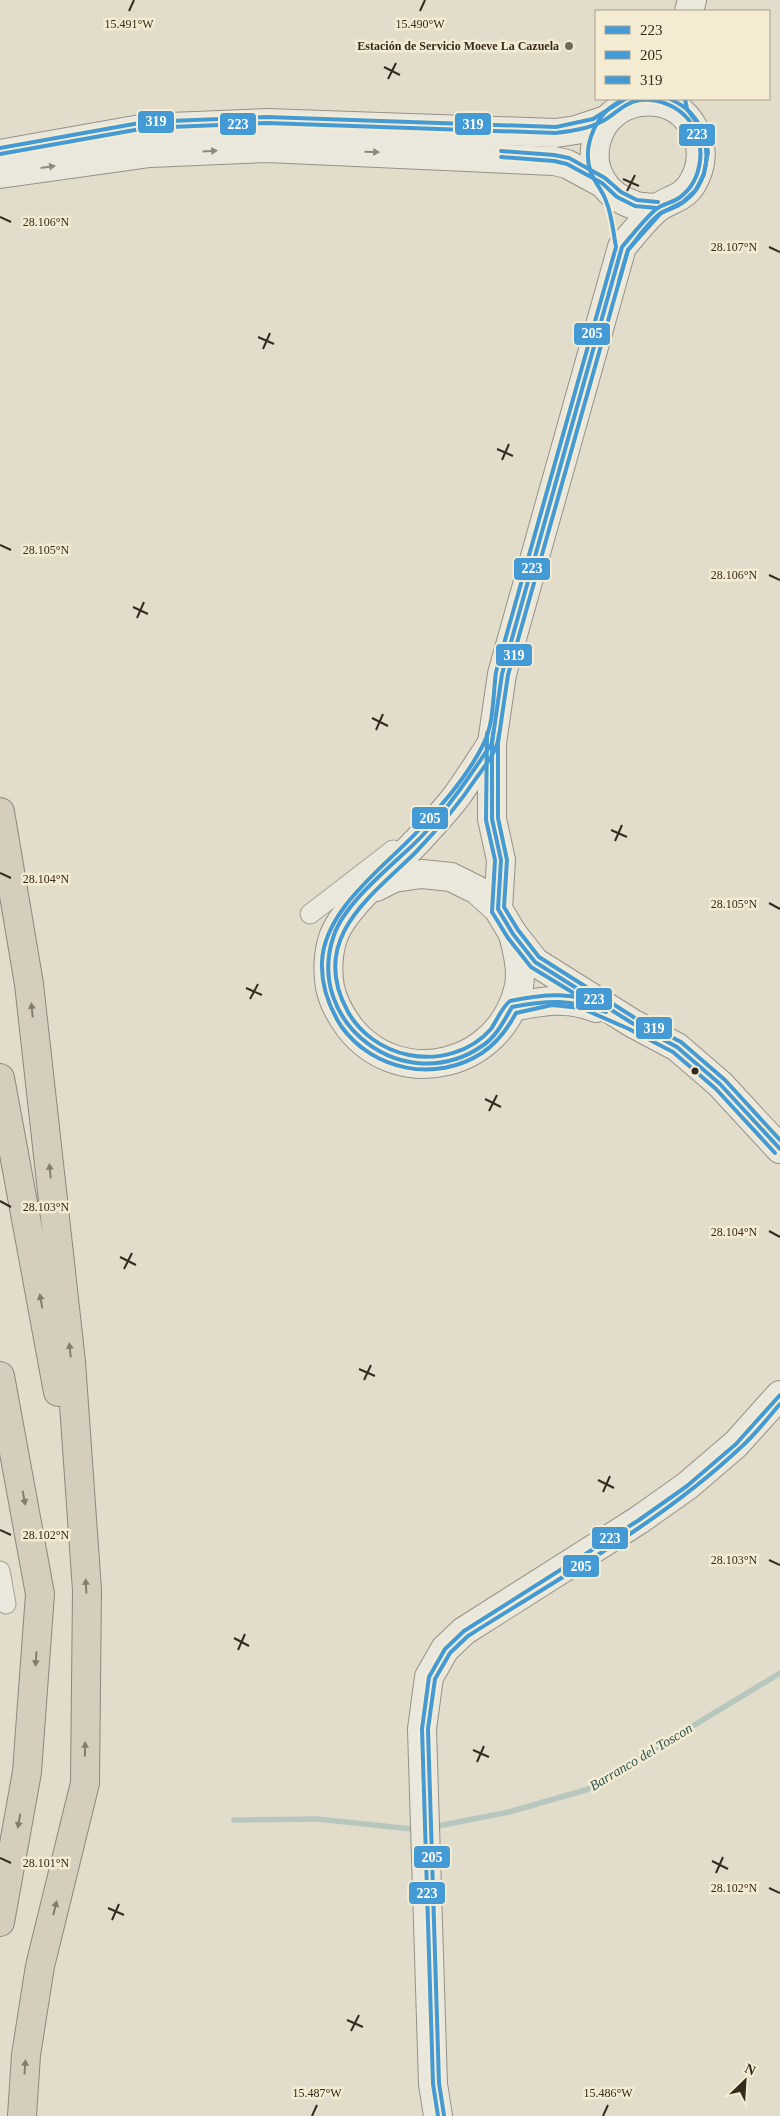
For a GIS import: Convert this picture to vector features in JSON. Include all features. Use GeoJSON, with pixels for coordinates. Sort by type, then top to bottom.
{"type":"FeatureCollection","features":[{"type":"Feature","properties":{"kind":"highway"},"geometry":{"type":"LineString","coordinates":[[0,812],[30,994],[71,1362],[87,1590],[85,1783],[40,1966],[26,2055],[22,2116]]}},
{"type":"Feature","properties":{"kind":"highway"},"geometry":{"type":"LineString","coordinates":[[0,1078],[81,1521]]}},
{"type":"Feature","properties":{"kind":"highway"},"geometry":{"type":"LineString","coordinates":[[0,1376],[40,1594],[27,1772],[0,1922]]}},
{"type":"Feature","properties":{"kind":"highway"},"geometry":{"type":"LineString","coordinates":[[0,1399],[14,1451]]}},
{"type":"Feature","properties":{"kind":"main road"},"geometry":{"type":"LineString","coordinates":[[622,247],[616,216],[596,169],[594,155],[599,132],[606,120],[618,109],[640,100]]}},
{"type":"Feature","properties":{"kind":"main road"},"geometry":{"type":"LineString","coordinates":[[498,909],[501,860],[492,819],[492,743],[502,674],[622,247],[657,208],[679,198],[691,186],[698,172],[702,152],[699,136],[680,105],[649,100]]}},
{"type":"Feature","properties":{"kind":"main road"},"geometry":{"type":"LineString","coordinates":[[0,154],[146,128],[267,123],[556,133],[576,130],[606,120]]}},
{"type":"Feature","properties":{"kind":"main road"},"geometry":{"type":"LineString","coordinates":[[0,174],[150,153],[267,148],[554,161],[567,164],[635,206],[657,208]]}},
{"type":"Feature","properties":{"kind":"main road"},"geometry":{"type":"LineString","coordinates":[[492,743],[455,798],[421,837],[349,910],[334,935],[328,962],[330,988],[340,1014],[360,1040],[387,1058],[420,1065],[452,1061],[482,1046],[500,1029],[512,1007],[519,985],[520,961],[513,934]]}},
{"type":"Feature","properties":{"kind":"main road"},"geometry":{"type":"LineString","coordinates":[[368,891],[394,878],[422,874],[451,878],[477,890],[498,909],[513,934],[535,962],[632,1023],[677,1047],[720,1084],[780,1149]]}},
{"type":"Feature","properties":{"kind":"main road"},"geometry":{"type":"LineString","coordinates":[[512,1007],[552,999],[583,1002],[632,1023]]}},
{"type":"Feature","properties":{"kind":"main road"},"geometry":{"type":"LineString","coordinates":[[438,2116],[433,2084],[424,1829],[422,1729],[429,1677],[445,1649],[464,1631],[639,1520],[687,1486],[736,1444],[780,1395]]}},
{"type":"Feature","properties":{"kind":"street"},"geometry":{"type":"LineString","coordinates":[[349,910],[310,914],[440,814]]}},
{"type":"Feature","properties":{"kind":"street"},"geometry":{"type":"LineString","coordinates":[[0,1571],[6,1604]]}},
{"type":"Feature","properties":{"kind":"waterway","name":"Barranco del Toscon"},"geometry":{"type":"LineString","coordinates":[[433,1827],[509,1812],[589,1789],[780,1673]]}},
{"type":"Feature","properties":{"kind":"waterway","name":"Barranco del Toscon"},"geometry":{"type":"LineString","coordinates":[[234,1820],[317,1819],[412,1829]]}},
{"type":"Feature","properties":{"kind":"transit line","name":"205"},"geometry":{"type":"LineString","coordinates":[[623,100],[606,111],[599,120],[590,140],[588,162],[591,173],[608,206],[616,247],[496,672],[490,727],[478,755],[462,779],[416,833],[372,875],[344,908],[333,925],[325,943],[322,962],[323,979],[333,1011],[341,1026],[354,1041],[370,1053],[406,1068],[426,1070],[445,1068],[464,1062],[493,1045],[506,1030],[516,1013],[552,1005],[581,1008],[629,1029],[673,1052],[716,1089],[775,1153]]}},
{"type":"Feature","properties":{"kind":"transit line","name":"319"},"geometry":{"type":"LineString","coordinates":[[0,148],[145,122],[267,117],[556,127],[593,119],[623,100]]}},
{"type":"Feature","properties":{"kind":"transit line","name":"223"},"geometry":{"type":"LineString","coordinates":[[0,154],[146,128],[267,123],[556,133],[596,124],[629,103],[640,100],[654,100],[667,104],[684,114],[688,119],[698,139],[700,150],[698,172],[687,191],[676,200],[655,210],[622,247],[502,674],[492,743],[492,819],[501,860],[498,909],[513,934],[535,962],[632,1023],[677,1047],[720,1084],[780,1149]]}},
{"type":"Feature","properties":{"kind":"transit line","name":"319"},"geometry":{"type":"LineString","coordinates":[[672,100],[691,113],[701,128],[705,144],[706,163],[701,181],[690,197],[680,205],[656,217],[647,225],[628,250],[508,675],[498,743],[498,818],[507,860],[504,907],[518,930],[539,957],[635,1018],[681,1042],[725,1080],[780,1140]]}},
{"type":"Feature","properties":{"kind":"transit line","name":"205"},"geometry":{"type":"LineString","coordinates":[[619,281],[628,250],[661,213],[683,202],[696,190],[704,174],[708,152],[705,134],[687,109],[685,100]]}},
{"type":"Feature","properties":{"kind":"transit line","name":"319"},"geometry":{"type":"LineString","coordinates":[[501,151],[569,158],[605,178],[621,192],[637,200],[658,202]]}},
{"type":"Feature","properties":{"kind":"transit line","name":"223"},"geometry":{"type":"LineString","coordinates":[[501,157],[554,161],[567,164],[602,183],[617,197],[635,206],[657,208]]}},
{"type":"Feature","properties":{"kind":"transit line","name":"205"},"geometry":{"type":"LineString","coordinates":[[487,733],[486,820],[495,860],[492,912],[508,938],[531,967],[603,1011]]}},
{"type":"Feature","properties":{"kind":"transit line","name":"223"},"geometry":{"type":"LineString","coordinates":[[493,733],[492,743],[441,814],[422,836],[360,895],[340,922],[334,935],[328,967],[333,997],[347,1023],[368,1043],[393,1057],[422,1063],[452,1060],[482,1046],[496,1033],[512,1007],[559,1002],[582,1005],[606,1012]]}},
{"type":"Feature","properties":{"kind":"transit line","name":"319"},"geometry":{"type":"LineString","coordinates":[[499,734],[497,746],[456,807],[415,853],[364,903],[350,921],[340,941],[335,962],[337,985],[347,1010],[358,1026],[381,1045],[399,1053],[431,1057],[453,1053],[474,1044],[491,1029],[502,1010],[510,1001],[536,996],[560,995],[583,998],[608,1006]]}},
{"type":"Feature","properties":{"kind":"transit line","name":"223"},"geometry":{"type":"LineString","coordinates":[[438,2116],[433,2084],[422,1729],[429,1677],[445,1649],[464,1631],[639,1520],[687,1486],[736,1444],[780,1395]]}},
{"type":"Feature","properties":{"kind":"transit line","name":"205"},"geometry":{"type":"LineString","coordinates":[[444,2115],[439,2083],[428,1729],[435,1679],[450,1653],[468,1636],[608,1549],[676,1501],[745,1444],[780,1404]]}},
{"type":"Feature","properties":{"kind":"place","name":"Estación de Servicio Moeve La Cazuela"},"geometry":{"type":"Point","coordinates":[569,46]}}]}
